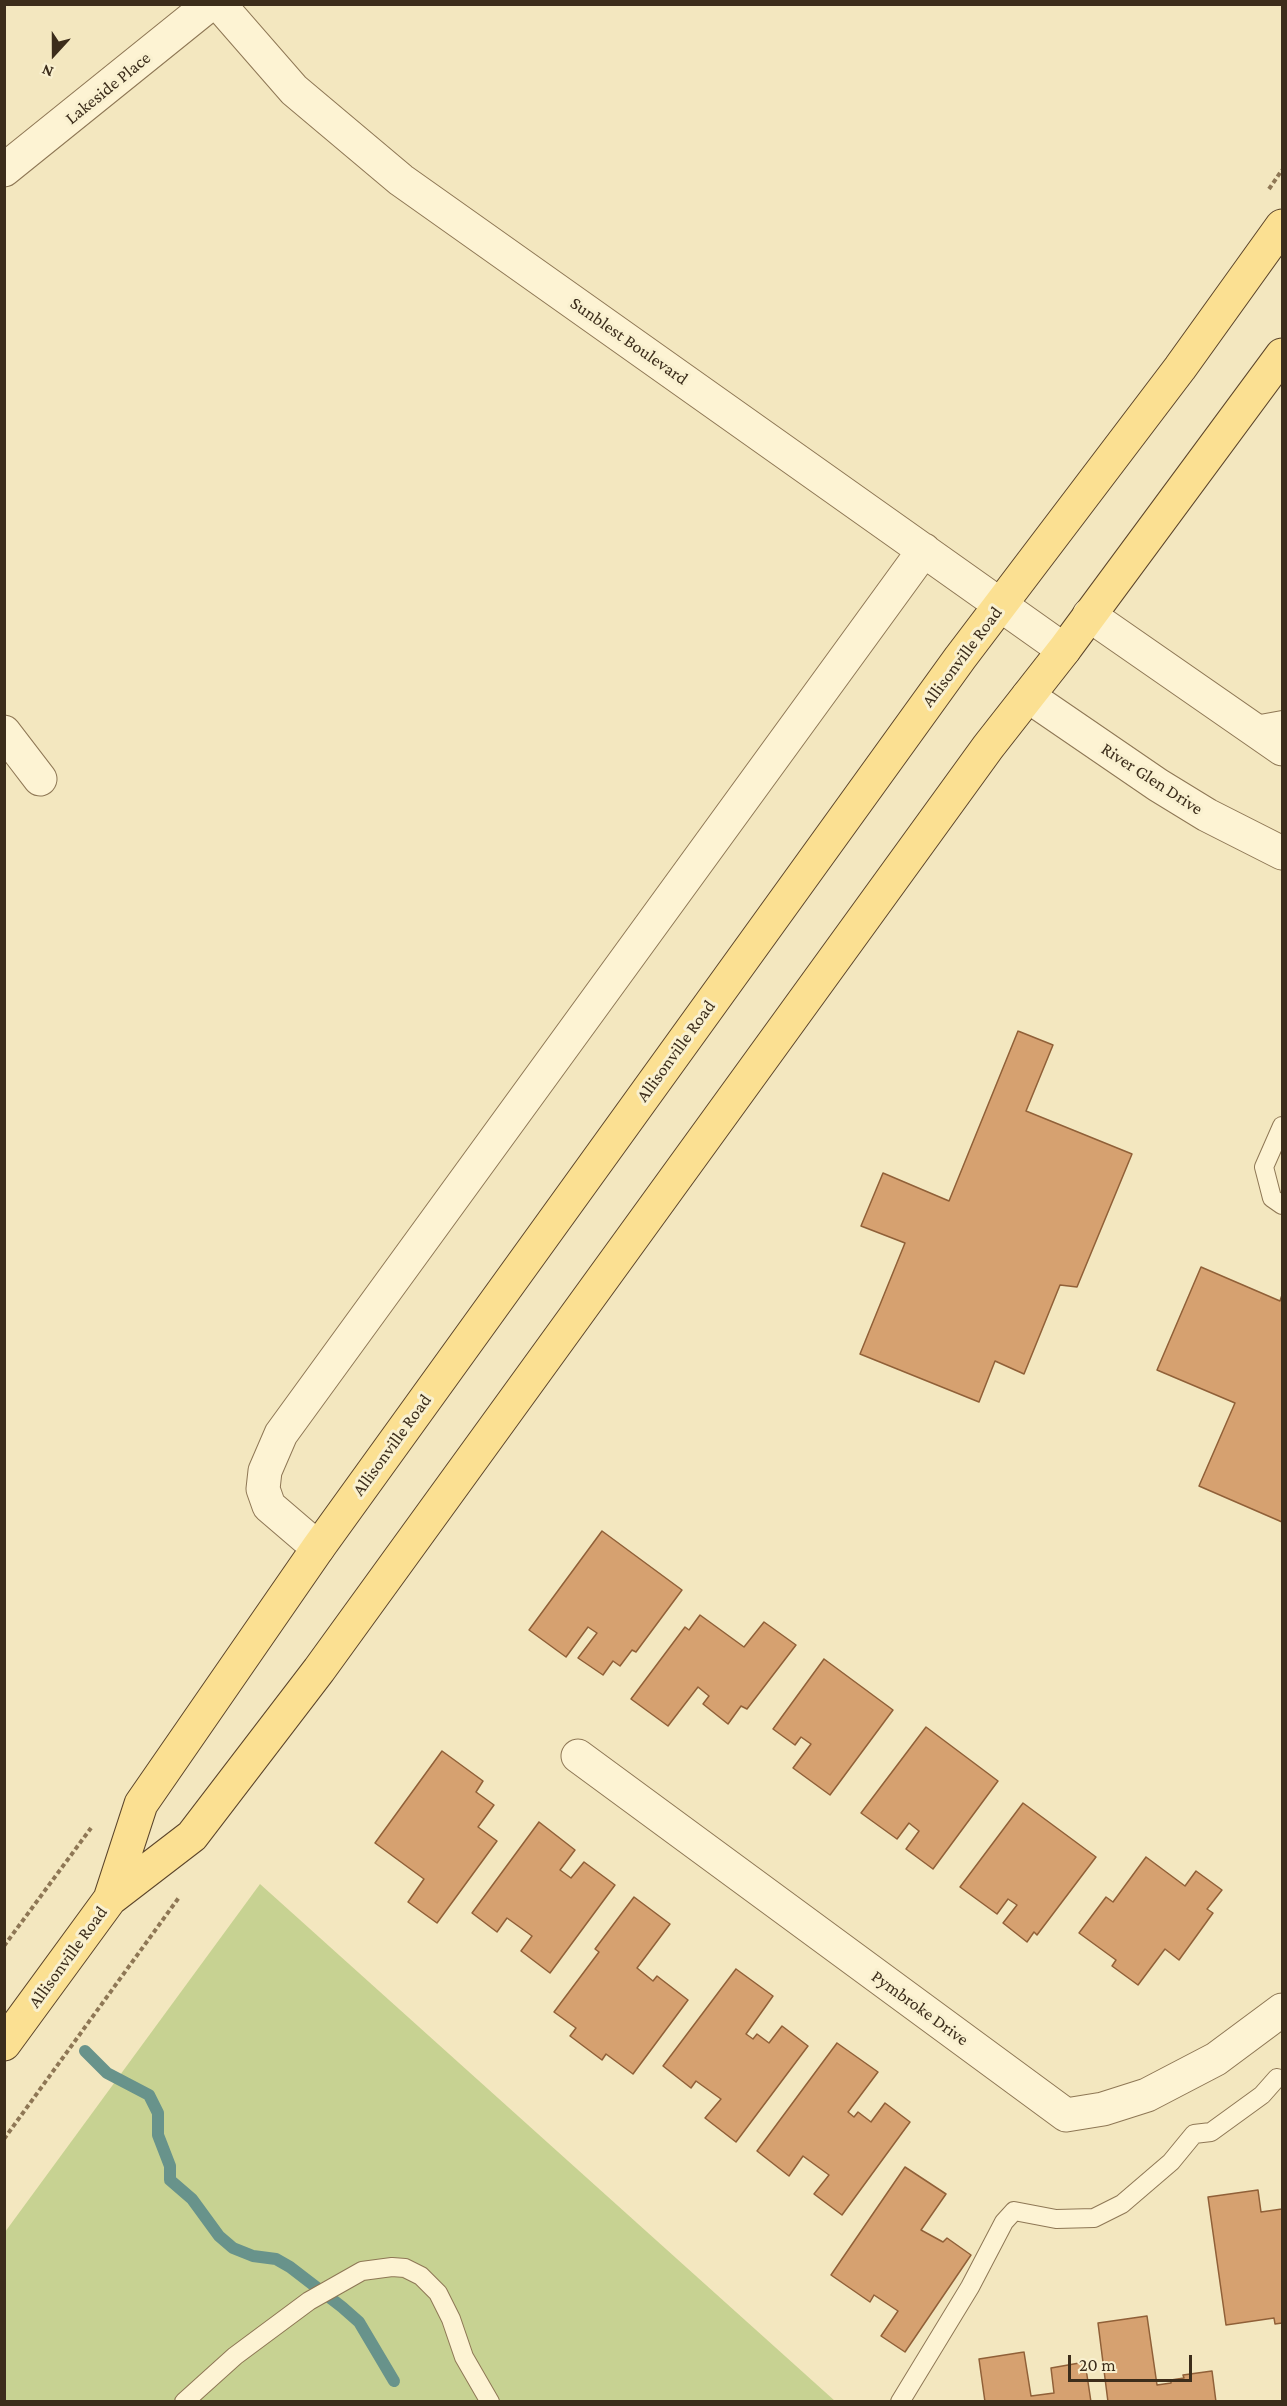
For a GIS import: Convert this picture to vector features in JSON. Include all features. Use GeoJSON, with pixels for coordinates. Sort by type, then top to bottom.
{"type":"FeatureCollection","features":[{"type":"Feature","properties":{"kind":"main road","name":"Allisonville Road"},"geometry":{"type":"LineString","coordinates":[[110,1899],[141,1804],[318,1548],[1002,604],[1282,226]]}},
{"type":"Feature","properties":{"kind":"main road","name":"Allisonville Road"},"geometry":{"type":"LineString","coordinates":[[4,2044],[110,1899],[192,1836],[319,1670],[1028,696],[1282,355]]}},
{"type":"Feature","properties":{"kind":"street","name":"Lakeside Place"},"geometry":{"type":"LineString","coordinates":[[4,170],[210,4]]}},
{"type":"Feature","properties":{"kind":"street","name":"Sunblest Boulevard"},"geometry":{"type":"LineString","coordinates":[[219,4],[294,90],[401,180],[1064,650]]}},
{"type":"Feature","properties":{"kind":"street"},"geometry":{"type":"LineString","coordinates":[[318,1548],[269,1506],[263,1489],[265,1471],[281,1434],[924,550]]}},
{"type":"Feature","properties":{"kind":"street"},"geometry":{"type":"LineString","coordinates":[[1089,615],[1282,749]]}},
{"type":"Feature","properties":{"kind":"street","name":"River Glen Drive"},"geometry":{"type":"LineString","coordinates":[[1028,696],[1158,785],[1207,815],[1282,853]]}},
{"type":"Feature","properties":{"kind":"street"},"geometry":{"type":"LineString","coordinates":[[4,732],[39,779]]}},
{"type":"Feature","properties":{"kind":"street","name":"Pymbroke Drive"},"geometry":{"type":"LineString","coordinates":[[578,1756],[1066,2115],[1103,2109],[1147,2095],[1216,2059],[1282,2010]]}},
{"type":"Feature","properties":{"kind":"lane"},"geometry":{"type":"LineString","coordinates":[[1249,726],[1282,720]]}},
{"type":"Feature","properties":{"kind":"lane"},"geometry":{"type":"LineString","coordinates":[[1282,1126],[1264,1167],[1272,1198],[1282,1205]]}},
{"type":"Feature","properties":{"kind":"lane"},"geometry":{"type":"LineString","coordinates":[[900,2402],[970,2287],[1004,2222],[1014,2211],[1056,2219],[1094,2218],[1122,2204],[1172,2162],[1194,2134],[1211,2132],[1262,2095],[1277,2078]]}},
{"type":"Feature","properties":{"kind":"lane"},"geometry":{"type":"LineString","coordinates":[[184,2402],[235,2356],[309,2301],[362,2271],[392,2267],[405,2268],[421,2276],[438,2293],[451,2319],[464,2357],[490,2402]]}},
{"type":"Feature","properties":{"kind":"path"},"geometry":{"type":"LineString","coordinates":[[4,1946],[92,1826]]}},
{"type":"Feature","properties":{"kind":"path"},"geometry":{"type":"LineString","coordinates":[[4,2139],[180,1896]]}},
{"type":"Feature","properties":{"kind":"green space"},"geometry":{"type":"Polygon","coordinates":[[[260,1884],[835,2401],[5,2402],[5,2232],[260,1884]]]}},
{"type":"Feature","properties":{"kind":"building"},"geometry":{"type":"Polygon","coordinates":[[[1018,1031],[1053,1045],[1026,1111],[1132,1154],[1077,1287],[1060,1285],[1024,1374],[995,1361],[979,1402],[860,1354],[905,1243],[861,1226],[883,1173],[949,1201],[1018,1031]]]}},
{"type":"Feature","properties":{"kind":"building"},"geometry":{"type":"Polygon","coordinates":[[[1201,1267],[1280,1301],[1282,1295],[1282,1522],[1199,1486],[1235,1403],[1157,1370],[1201,1267]]]}},
{"type":"Feature","properties":{"kind":"building"},"geometry":{"type":"Polygon","coordinates":[[[602,1531],[682,1590],[636,1652],[632,1650],[620,1666],[613,1661],[603,1675],[578,1658],[597,1633],[588,1627],[566,1657],[529,1630],[602,1531]]]}},
{"type":"Feature","properties":{"kind":"building"},"geometry":{"type":"Polygon","coordinates":[[[700,1615],[744,1647],[764,1622],[796,1645],[747,1709],[741,1706],[728,1724],[703,1704],[709,1696],[698,1687],[668,1726],[631,1699],[685,1627],[689,1630],[700,1615]]]}},
{"type":"Feature","properties":{"kind":"building"},"geometry":{"type":"Polygon","coordinates":[[[824,1659],[893,1710],[830,1795],[793,1768],[811,1744],[801,1737],[795,1745],[773,1729],[824,1659]]]}},
{"type":"Feature","properties":{"kind":"building"},"geometry":{"type":"Polygon","coordinates":[[[926,1727],[998,1781],[933,1869],[906,1849],[919,1831],[909,1823],[897,1839],[861,1813],[926,1727]]]}},
{"type":"Feature","properties":{"kind":"building"},"geometry":{"type":"Polygon","coordinates":[[[442,1751],[483,1781],[476,1792],[494,1805],[478,1827],[497,1841],[437,1923],[408,1902],[424,1879],[375,1843],[442,1751]]]}},
{"type":"Feature","properties":{"kind":"building"},"geometry":{"type":"Polygon","coordinates":[[[1023,1803],[1096,1857],[1037,1935],[1034,1932],[1027,1942],[1003,1923],[1017,1905],[1008,1899],[997,1914],[960,1887],[1023,1803]]]}},
{"type":"Feature","properties":{"kind":"building"},"geometry":{"type":"Polygon","coordinates":[[[539,1822],[575,1850],[560,1870],[571,1878],[584,1862],[615,1885],[550,1973],[521,1951],[532,1936],[507,1918],[497,1932],[472,1913],[539,1822]]]}},
{"type":"Feature","properties":{"kind":"building"},"geometry":{"type":"Polygon","coordinates":[[[1146,1857],[1185,1886],[1196,1871],[1222,1890],[1207,1909],[1213,1913],[1179,1960],[1165,1949],[1138,1985],[1112,1966],[1116,1960],[1079,1933],[1106,1897],[1113,1902],[1146,1857]]]}},
{"type":"Feature","properties":{"kind":"building"},"geometry":{"type":"Polygon","coordinates":[[[634,1897],[670,1924],[637,1968],[653,1981],[657,1976],[688,2000],[633,2074],[606,2054],[602,2060],[570,2036],[576,2028],[554,2012],[599,1952],[595,1949],[634,1897]]]}},
{"type":"Feature","properties":{"kind":"building"},"geometry":{"type":"Polygon","coordinates":[[[736,1969],[773,1996],[746,2034],[753,2039],[757,2034],[769,2043],[782,2026],[808,2046],[736,2142],[705,2118],[721,2099],[696,2081],[691,2088],[663,2066],[736,1969]]]}},
{"type":"Feature","properties":{"kind":"building"},"geometry":{"type":"Polygon","coordinates":[[[837,2043],[878,2072],[848,2112],[854,2117],[858,2112],[871,2122],[885,2103],[910,2122],[842,2215],[814,2194],[829,2175],[803,2156],[789,2176],[757,2151],[837,2043]]]}},
{"type":"Feature","properties":{"kind":"building"},"geometry":{"type":"Polygon","coordinates":[[[905,2167],[946,2194],[921,2230],[943,2242],[947,2238],[971,2255],[905,2352],[881,2336],[898,2311],[874,2295],[870,2302],[831,2275],[905,2167]]]}},
{"type":"Feature","properties":{"kind":"building"},"geometry":{"type":"Polygon","coordinates":[[[1258,2190],[1261,2212],[1282,2209],[1282,2323],[1275,2324],[1274,2318],[1226,2325],[1208,2197],[1258,2190]]]}},
{"type":"Feature","properties":{"kind":"building"},"geometry":{"type":"Polygon","coordinates":[[[1147,2316],[1157,2385],[1184,2378],[1183,2375],[1212,2371],[1216,2402],[1108,2402],[1098,2323],[1147,2316]]]}},
{"type":"Feature","properties":{"kind":"building"},"geometry":{"type":"Polygon","coordinates":[[[1024,2352],[1031,2396],[1054,2393],[1051,2368],[1085,2362],[1091,2402],[985,2402],[979,2359],[1024,2352]]]}},
{"type":"Feature","properties":{"kind":"waterway"},"geometry":{"type":"LineString","coordinates":[[85,2051],[107,2073],[149,2095],[158,2113],[158,2135],[170,2166],[170,2180],[192,2199],[219,2236],[233,2248],[253,2256],[276,2259],[290,2267],[342,2307],[359,2322],[394,2381]]}}]}
